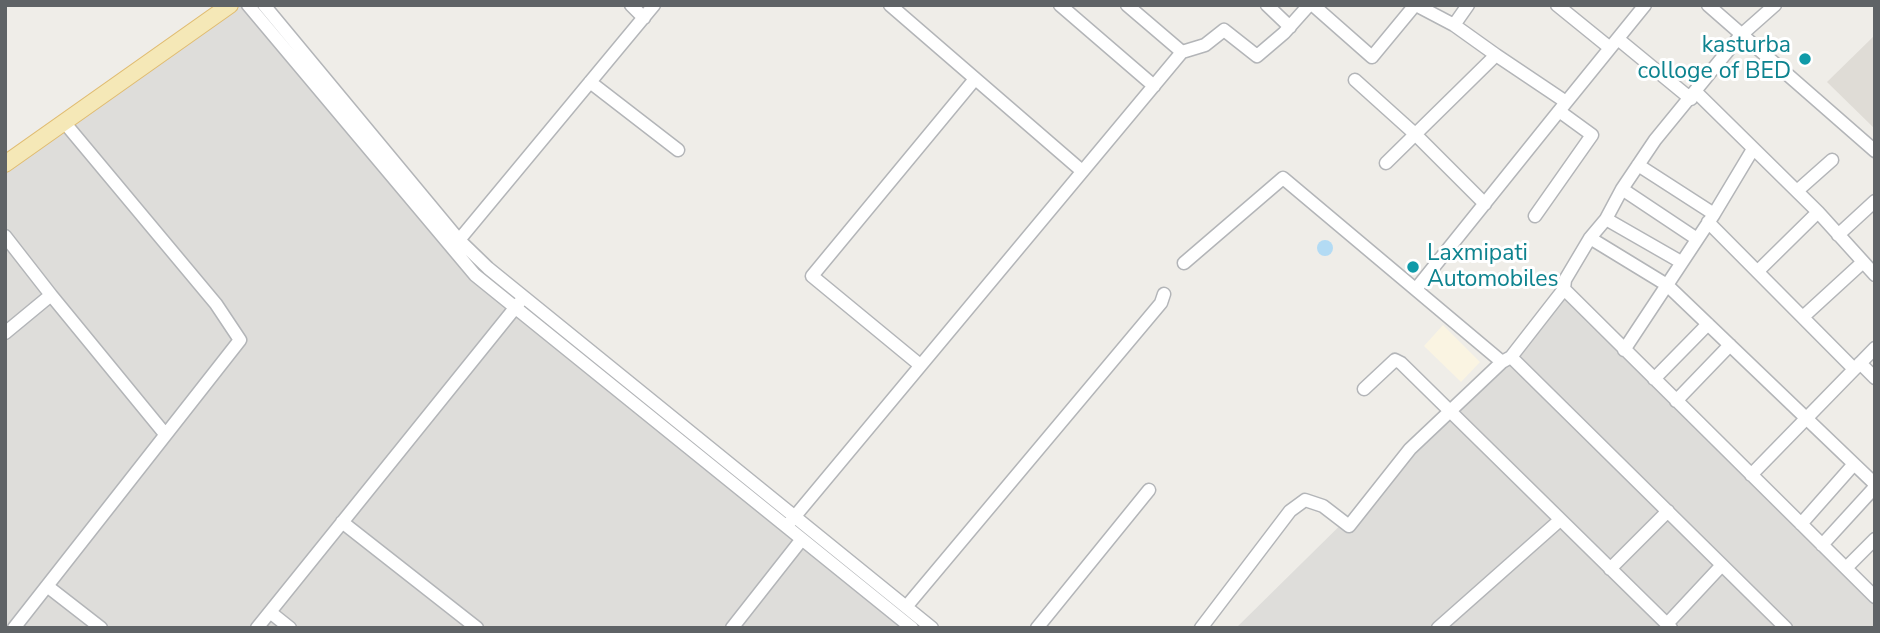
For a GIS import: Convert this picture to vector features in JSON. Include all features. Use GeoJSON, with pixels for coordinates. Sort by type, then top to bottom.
{"type":"FeatureCollection","features":[{"type":"Feature","properties":{"kind":"main road"},"geometry":{"type":"LineString","coordinates":[[5,164],[221,9]]}},
{"type":"Feature","properties":{"kind":"street"},"geometry":{"type":"LineString","coordinates":[[248,5],[475,275],[519,302],[685,426],[790,522],[932,628]]}},
{"type":"Feature","properties":{"kind":"street"},"geometry":{"type":"LineString","coordinates":[[264,5],[459,240],[519,302]]}},
{"type":"Feature","properties":{"kind":"street"},"geometry":{"type":"LineString","coordinates":[[631,5],[644,18]]}},
{"type":"Feature","properties":{"kind":"street"},"geometry":{"type":"LineString","coordinates":[[459,240],[654,5]]}},
{"type":"Feature","properties":{"kind":"street"},"geometry":{"type":"LineString","coordinates":[[890,5],[1082,171]]}},
{"type":"Feature","properties":{"kind":"street"},"geometry":{"type":"LineString","coordinates":[[1060,5],[1154,86]]}},
{"type":"Feature","properties":{"kind":"street"},"geometry":{"type":"LineString","coordinates":[[1128,5],[1182,52]]}},
{"type":"Feature","properties":{"kind":"street"},"geometry":{"type":"LineString","coordinates":[[1267,5],[1290,27]]}},
{"type":"Feature","properties":{"kind":"street"},"geometry":{"type":"LineString","coordinates":[[790,522],[1182,52],[1205,45],[1224,30],[1257,56],[1311,5],[1373,57],[1415,5],[1454,25],[1563,106],[1592,135],[1535,216]]}},
{"type":"Feature","properties":{"kind":"street"},"geometry":{"type":"LineString","coordinates":[[1454,25],[1468,5]]}},
{"type":"Feature","properties":{"kind":"street"},"geometry":{"type":"LineString","coordinates":[[1557,5],[1693,95],[1797,191],[1875,275]]}},
{"type":"Feature","properties":{"kind":"street"},"geometry":{"type":"LineString","coordinates":[[1416,289],[1646,5]]}},
{"type":"Feature","properties":{"kind":"street"},"geometry":{"type":"LineString","coordinates":[[1708,5],[1740,36],[1875,151]]}},
{"type":"Feature","properties":{"kind":"street"},"geometry":{"type":"LineString","coordinates":[[1201,628],[1290,510],[1305,500],[1323,506],[1349,526],[1410,449],[1506,360],[1564,289],[1565,280],[1590,239],[1672,118],[1740,36],[1775,5]]}},
{"type":"Feature","properties":{"kind":"street"},"geometry":{"type":"LineString","coordinates":[[1386,163],[1496,55]]}},
{"type":"Feature","properties":{"kind":"street"},"geometry":{"type":"LineString","coordinates":[[920,365],[812,276],[975,79]]}},
{"type":"Feature","properties":{"kind":"street"},"geometry":{"type":"LineString","coordinates":[[1355,80],[1415,134],[1485,204]]}},
{"type":"Feature","properties":{"kind":"street"},"geometry":{"type":"LineString","coordinates":[[590,82],[678,150]]}},
{"type":"Feature","properties":{"kind":"street"},"geometry":{"type":"LineString","coordinates":[[14,628],[240,340],[216,304],[64,122]]}},
{"type":"Feature","properties":{"kind":"street"},"geometry":{"type":"LineString","coordinates":[[1624,350],[1753,149]]}},
{"type":"Feature","properties":{"kind":"street"},"geometry":{"type":"LineString","coordinates":[[1797,191],[1832,160]]}},
{"type":"Feature","properties":{"kind":"street"},"geometry":{"type":"LineString","coordinates":[[1638,165],[1711,218],[1758,271],[1804,316],[1857,366],[1875,378]]}},
{"type":"Feature","properties":{"kind":"street"},"geometry":{"type":"LineString","coordinates":[[1184,263],[1283,178],[1506,360],[1668,511],[1786,628]]}},
{"type":"Feature","properties":{"kind":"street"},"geometry":{"type":"LineString","coordinates":[[1622,189],[1697,239]]}},
{"type":"Feature","properties":{"kind":"street"},"geometry":{"type":"LineString","coordinates":[[1838,235],[1875,201]]}},
{"type":"Feature","properties":{"kind":"street"},"geometry":{"type":"LineString","coordinates":[[1758,271],[1818,212]]}},
{"type":"Feature","properties":{"kind":"street"},"geometry":{"type":"LineString","coordinates":[[1606,219],[1681,262]]}},
{"type":"Feature","properties":{"kind":"street"},"geometry":{"type":"LineString","coordinates":[[5,236],[165,434]]}},
{"type":"Feature","properties":{"kind":"street"},"geometry":{"type":"LineString","coordinates":[[1590,239],[1667,285],[1875,485],[1822,545]]}},
{"type":"Feature","properties":{"kind":"street"},"geometry":{"type":"LineString","coordinates":[[1804,316],[1863,262]]}},
{"type":"Feature","properties":{"kind":"street"},"geometry":{"type":"LineString","coordinates":[[1564,289],[1875,597]]}},
{"type":"Feature","properties":{"kind":"street"},"geometry":{"type":"LineString","coordinates":[[906,607],[1161,303],[1164,294]]}},
{"type":"Feature","properties":{"kind":"street"},"geometry":{"type":"LineString","coordinates":[[5,333],[51,295]]}},
{"type":"Feature","properties":{"kind":"street"},"geometry":{"type":"LineString","coordinates":[[257,628],[519,302]]}},
{"type":"Feature","properties":{"kind":"street"},"geometry":{"type":"LineString","coordinates":[[1654,379],[1708,324]]}},
{"type":"Feature","properties":{"kind":"street"},"geometry":{"type":"LineString","coordinates":[[1676,401],[1730,345]]}},
{"type":"Feature","properties":{"kind":"street"},"geometry":{"type":"LineString","coordinates":[[1751,475],[1875,348]]}},
{"type":"Feature","properties":{"kind":"street"},"geometry":{"type":"LineString","coordinates":[[1364,389],[1395,360],[1669,626],[1722,565]]}},
{"type":"Feature","properties":{"kind":"street"},"geometry":{"type":"LineString","coordinates":[[1801,524],[1854,464]]}},
{"type":"Feature","properties":{"kind":"street"},"geometry":{"type":"LineString","coordinates":[[1037,628],[1149,490]]}},
{"type":"Feature","properties":{"kind":"street"},"geometry":{"type":"LineString","coordinates":[[1610,569],[1668,511]]}},
{"type":"Feature","properties":{"kind":"street"},"geometry":{"type":"LineString","coordinates":[[1438,628],[1560,520]]}},
{"type":"Feature","properties":{"kind":"street"},"geometry":{"type":"LineString","coordinates":[[342,522],[477,628]]}},
{"type":"Feature","properties":{"kind":"street"},"geometry":{"type":"LineString","coordinates":[[790,522],[802,539],[912,628]]}},
{"type":"Feature","properties":{"kind":"street"},"geometry":{"type":"LineString","coordinates":[[732,628],[802,539]]}},
{"type":"Feature","properties":{"kind":"street"},"geometry":{"type":"LineString","coordinates":[[1846,568],[1875,539]]}},
{"type":"Feature","properties":{"kind":"street"},"geometry":{"type":"LineString","coordinates":[[47,586],[101,628]]}},
{"type":"Feature","properties":{"kind":"street"},"geometry":{"type":"LineString","coordinates":[[270,612],[290,628]]}},
{"type":"Feature","properties":{"kind":"shaded area"},"geometry":{"type":"Polygon","coordinates":[[[230,5],[255,5],[466,247],[926,628],[5,628],[5,164],[230,5]]]}},
{"type":"Feature","properties":{"kind":"shaded area"},"geometry":{"type":"Polygon","coordinates":[[[1875,35],[1875,129],[1827,82],[1875,35]]]}},
{"type":"Feature","properties":{"kind":"shaded area"},"geometry":{"type":"Polygon","coordinates":[[[1565,280],[1875,594],[1875,628],[1236,628],[1511,357],[1565,280]]]}},
{"type":"Feature","properties":{"kind":"shaded area"},"geometry":{"type":"Polygon","coordinates":[[[1443,325],[1480,362],[1461,382],[1424,346],[1443,325]]]}},
{"type":"Feature","properties":{"kind":"water"},"geometry":{"type":"Polygon","coordinates":[[[1325,240],[1331,242],[1331,254],[1325,256],[1319,254],[1317,248],[1319,242],[1325,240]]]}},
{"type":"Feature","properties":{"kind":"place","name":"kasturba colloge of BED"},"geometry":{"type":"Point","coordinates":[1805,59]}},
{"type":"Feature","properties":{"kind":"place","name":"Laxmipati Automobiles"},"geometry":{"type":"Point","coordinates":[1413,267]}}]}
